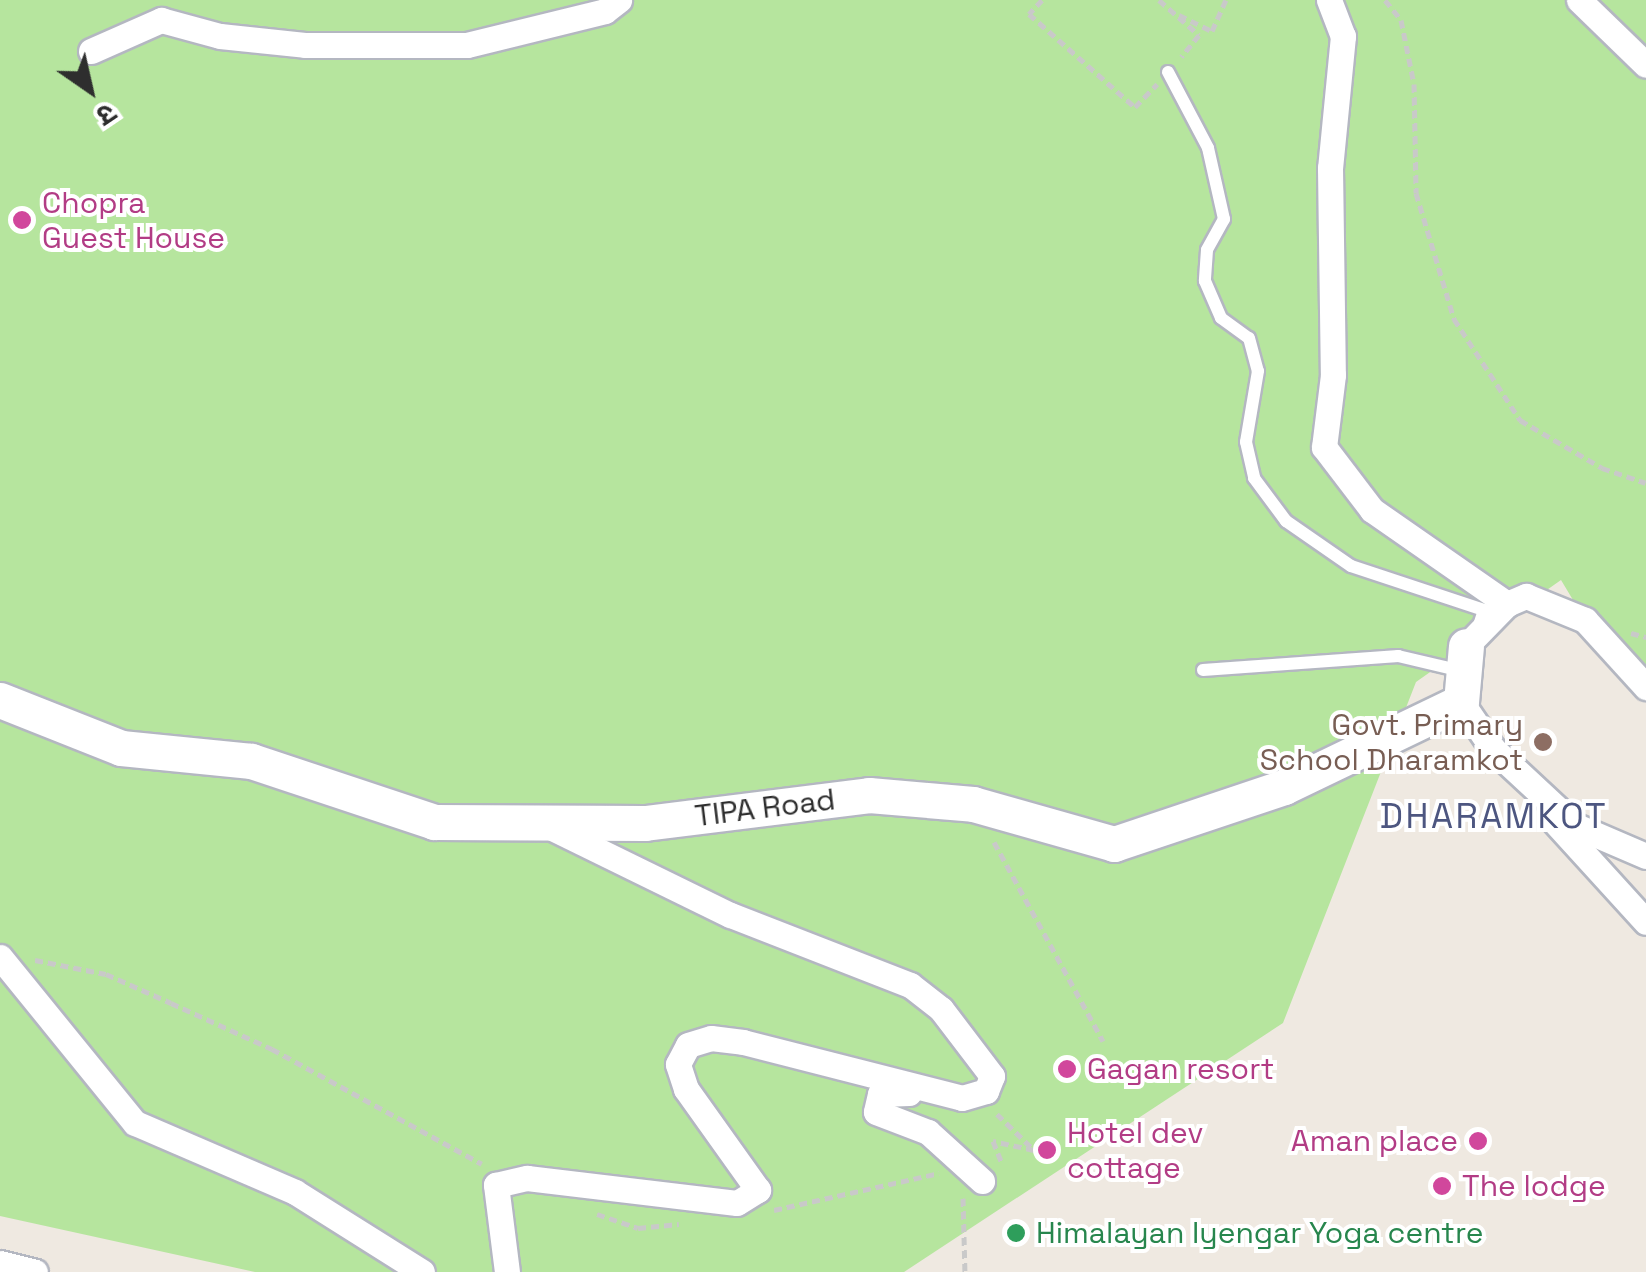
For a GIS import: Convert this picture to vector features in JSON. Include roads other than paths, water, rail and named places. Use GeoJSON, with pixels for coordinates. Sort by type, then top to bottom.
{"type":"FeatureCollection","features":[{"type":"Feature","properties":{"kind":"street"},"geometry":{"type":"LineString","coordinates":[[91,51],[161,20],[220,36],[305,45],[468,44],[605,11],[619,0]]}},
{"type":"Feature","properties":{"kind":"street"},"geometry":{"type":"LineString","coordinates":[[1329,0],[1343,36],[1330,168],[1333,376],[1324,447],[1372,510],[1507,604]]}},
{"type":"Feature","properties":{"kind":"street"},"geometry":{"type":"LineString","coordinates":[[1580,0],[1646,65]]}},
{"type":"Feature","properties":{"kind":"street"},"geometry":{"type":"LineString","coordinates":[[1646,687],[1585,620],[1526,596],[1507,604],[1467,663],[1494,749],[1646,922]]}},
{"type":"Feature","properties":{"kind":"street","name":"TIPA Road"},"geometry":{"type":"LineString","coordinates":[[0,700],[121,748],[251,761],[434,822],[532,819],[645,824],[870,795],[974,804],[1114,844],[1284,786],[1467,663]]}},
{"type":"Feature","properties":{"kind":"street"},"geometry":{"type":"LineString","coordinates":[[1494,749],[1576,826],[1646,856]]}},
{"type":"Feature","properties":{"kind":"street"},"geometry":{"type":"LineString","coordinates":[[532,819],[730,914],[910,985],[940,1009],[992,1076],[986,1091],[968,1096],[880,1094],[876,1112],[928,1132],[974,1174]]}},
{"type":"Feature","properties":{"kind":"street"},"geometry":{"type":"LineString","coordinates":[[9,957],[135,1124],[295,1192],[422,1272]]}},
{"type":"Feature","properties":{"kind":"street"},"geometry":{"type":"LineString","coordinates":[[507,1272],[496,1185],[514,1181],[737,1203],[758,1190],[686,1089],[678,1064],[688,1045],[711,1038],[924,1092]]}},
{"type":"Feature","properties":{"kind":"street"},"geometry":{"type":"LineString","coordinates":[[0,1263],[36,1272]]}},
{"type":"Feature","properties":{"kind":"lane"},"geometry":{"type":"LineString","coordinates":[[1168,72],[1208,148],[1224,219],[1207,250],[1205,281],[1222,318],[1248,338],[1258,371],[1246,442],[1254,478],[1286,521],[1350,566],[1484,610],[1467,663],[1398,656],[1203,670]]}},
{"type":"Feature","properties":{"kind":"place","name":"Chopra Guest House"},"geometry":{"type":"Point","coordinates":[22,220]}},
{"type":"Feature","properties":{"kind":"place","name":"Govt. Primary School Dharamkot"},"geometry":{"type":"Point","coordinates":[1543,742]}},
{"type":"Feature","properties":{"kind":"place","name":"Gagan resort"},"geometry":{"type":"Point","coordinates":[1067,1069]}},
{"type":"Feature","properties":{"kind":"place","name":"Aman place"},"geometry":{"type":"Point","coordinates":[1478,1141]}},
{"type":"Feature","properties":{"kind":"place","name":"Hotel dev cottage"},"geometry":{"type":"Point","coordinates":[1047,1150]}},
{"type":"Feature","properties":{"kind":"place","name":"The lodge"},"geometry":{"type":"Point","coordinates":[1442,1186]}},
{"type":"Feature","properties":{"kind":"place","name":"Himalayan Iyengar Yoga centre"},"geometry":{"type":"Point","coordinates":[1016,1233]}},
{"type":"Feature","properties":{"kind":"district","name":"DHARAMKOT"},"geometry":{"type":"Point","coordinates":[1494,816]}}]}
